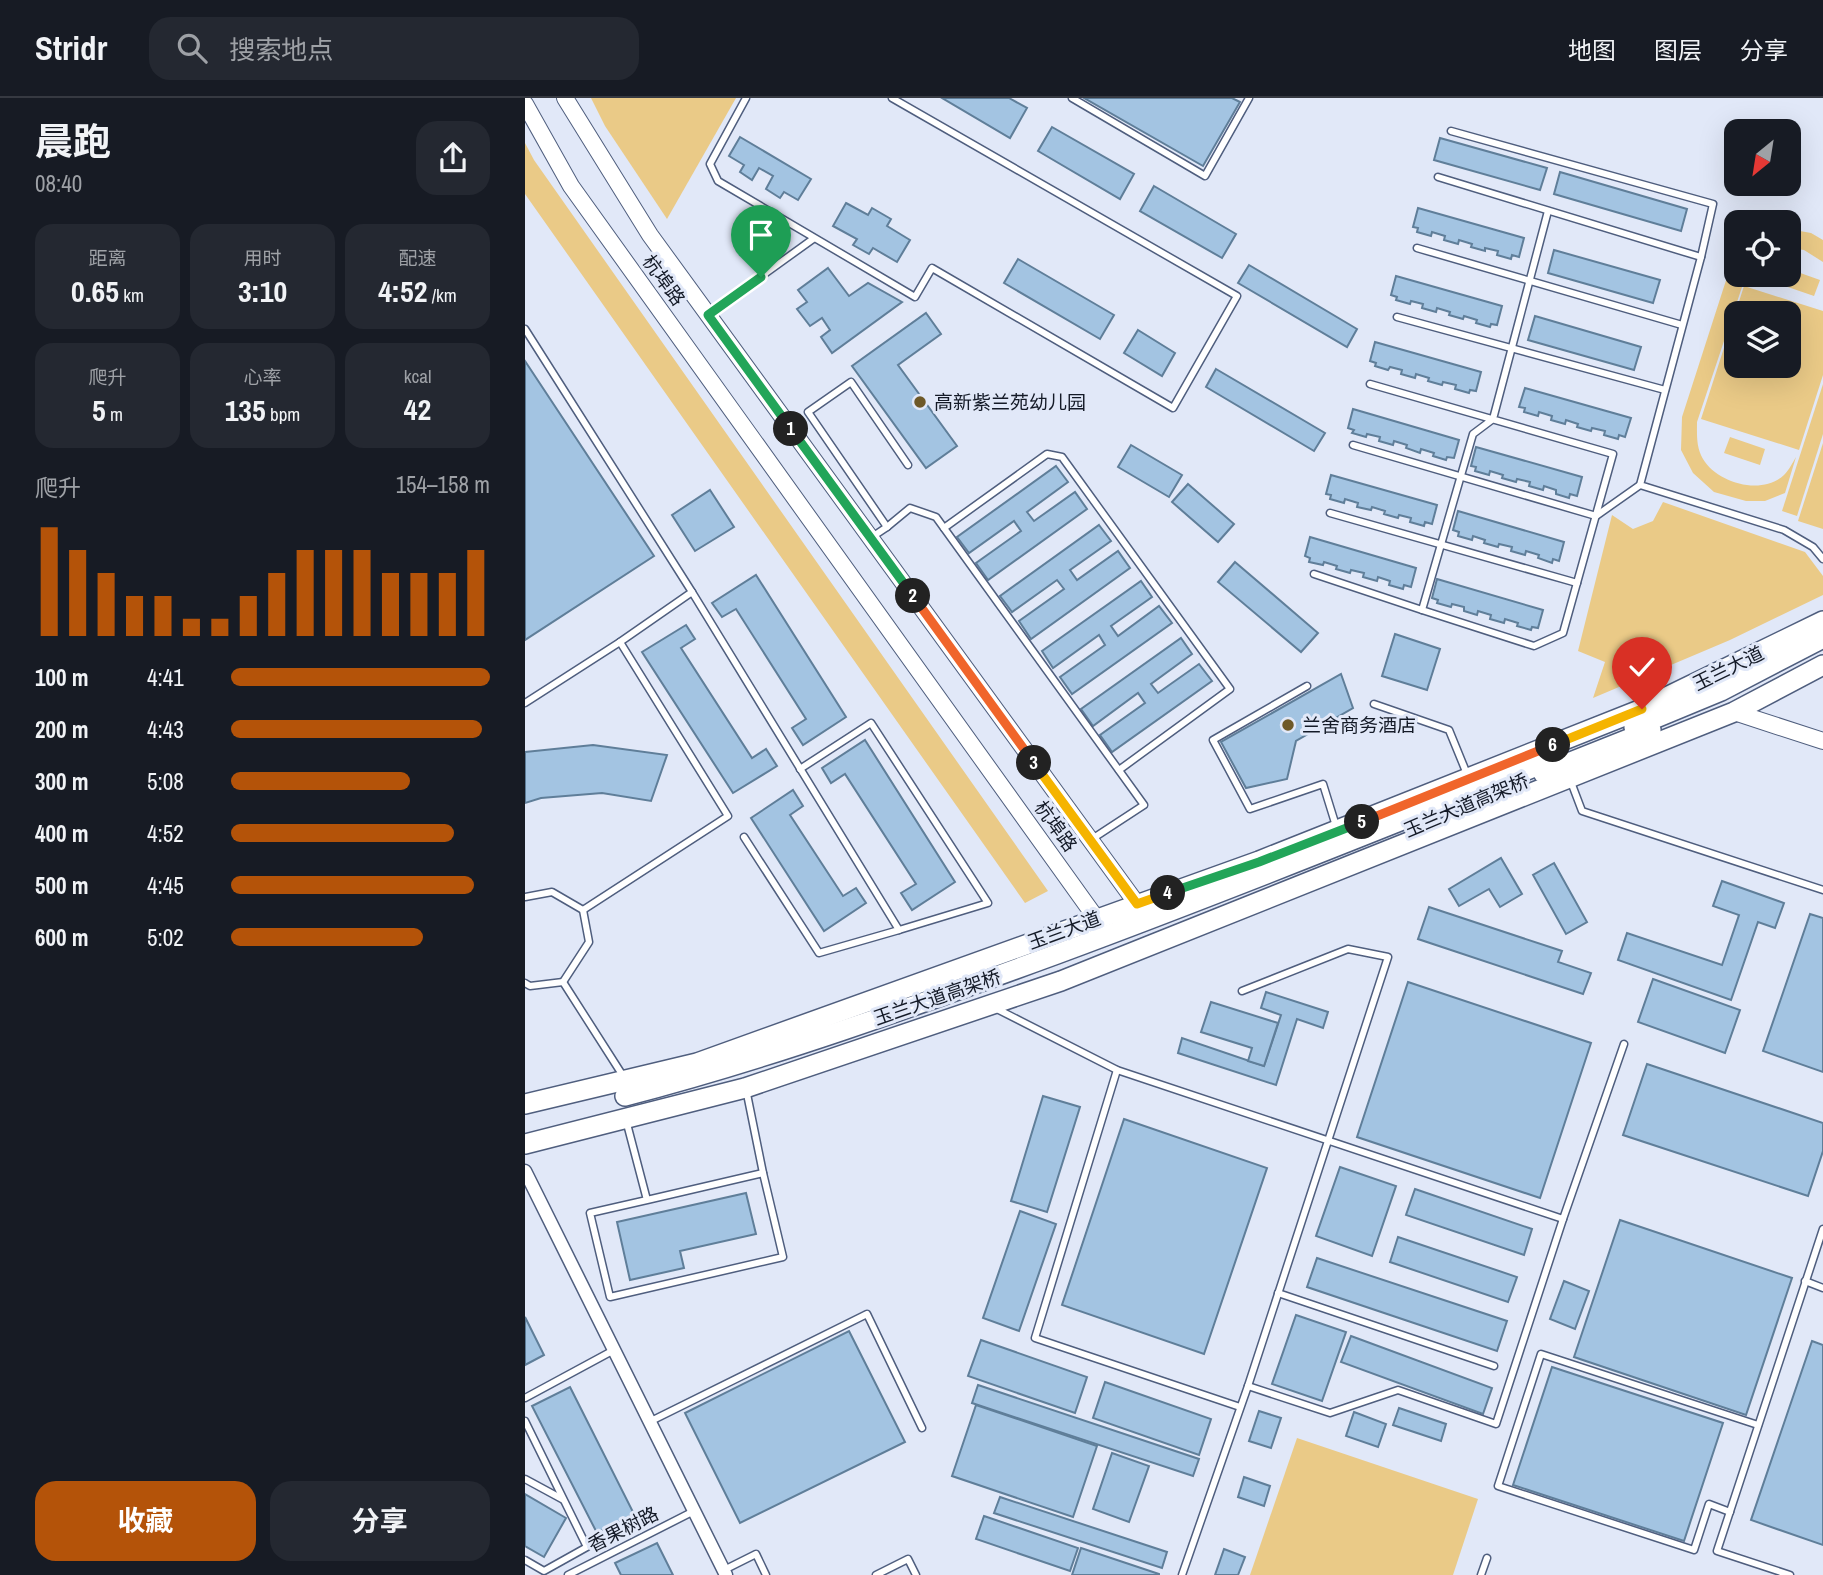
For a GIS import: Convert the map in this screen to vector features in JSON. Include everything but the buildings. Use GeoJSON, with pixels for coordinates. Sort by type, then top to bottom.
{"type":"FeatureCollection","features":[{"type":"Feature","properties":{"kind":"main road","name":"杭埠路"},"geometry":{"type":"LineString","coordinates":[[565,98],[650,235],[1137,904]]}},
{"type":"Feature","properties":{"kind":"main road","name":"杭埠路"},"geometry":{"type":"LineString","coordinates":[[525,104],[571,186],[1096,918]]}},
{"type":"Feature","properties":{"kind":"main road","name":"玉兰大道"},"geometry":{"type":"LineString","coordinates":[[525,1144],[626,1100],[697,1063],[1338,831],[1469,779],[1642,709],[1823,621]]}},
{"type":"Feature","properties":{"kind":"main road","name":"玉兰大道高架桥"},"geometry":{"type":"LineString","coordinates":[[626,1100],[951,993],[1193,903],[1410,819],[1721,691],[1823,638]]}},
{"type":"Feature","properties":{"kind":"main road","name":"玉兰大道高架桥"},"geometry":{"type":"LineString","coordinates":[[626,1100],[782,1063],[953,1004],[1215,907],[1724,701],[1823,656]]}},
{"type":"Feature","properties":{"kind":"main road","name":"玉兰大道"},"geometry":{"type":"LineString","coordinates":[[525,1104],[626,1100],[745,1088],[1062,981],[1734,712],[1823,665]]}},
{"type":"Feature","properties":{"kind":"main road"},"geometry":{"type":"LineString","coordinates":[[1734,712],[1823,741]]}},
{"type":"Feature","properties":{"kind":"street"},"geometry":{"type":"LineString","coordinates":[[525,1171],[725,1573]]}},
{"type":"Feature","properties":{"kind":"lane"},"geometry":{"type":"LineString","coordinates":[[746,98],[710,164],[718,181],[915,297],[932,268],[1173,408],[1237,296],[893,98]]}},
{"type":"Feature","properties":{"kind":"lane"},"geometry":{"type":"LineString","coordinates":[[1072,98],[1205,176],[1249,98]]}},
{"type":"Feature","properties":{"kind":"lane"},"geometry":{"type":"LineString","coordinates":[[1451,131],[1713,204],[1640,485],[1596,516]]}},
{"type":"Feature","properties":{"kind":"lane"},"geometry":{"type":"LineString","coordinates":[[1438,177],[1701,257]]}},
{"type":"Feature","properties":{"kind":"lane"},"geometry":{"type":"LineString","coordinates":[[1422,610],[1472,433],[1493,419],[1548,211]]}},
{"type":"Feature","properties":{"kind":"lane"},"geometry":{"type":"LineString","coordinates":[[708,315],[814,239]]}},
{"type":"Feature","properties":{"kind":"lane"},"geometry":{"type":"LineString","coordinates":[[1417,248],[1682,326]]}},
{"type":"Feature","properties":{"kind":"lane"},"geometry":{"type":"LineString","coordinates":[[1397,317],[1665,390]]}},
{"type":"Feature","properties":{"kind":"lane"},"geometry":{"type":"LineString","coordinates":[[525,329],[692,592],[899,930]]}},
{"type":"Feature","properties":{"kind":"lane"},"geometry":{"type":"LineString","coordinates":[[887,527],[808,412],[851,382],[908,465]]}},
{"type":"Feature","properties":{"kind":"lane"},"geometry":{"type":"LineString","coordinates":[[1314,574],[1534,646],[1563,634],[1613,454],[1370,384]]}},
{"type":"Feature","properties":{"kind":"lane"},"geometry":{"type":"LineString","coordinates":[[1353,445],[1596,516]]}},
{"type":"Feature","properties":{"kind":"lane"},"geometry":{"type":"LineString","coordinates":[[944,528],[1047,454],[1062,457],[1230,689],[1119,770]]}},
{"type":"Feature","properties":{"kind":"lane"},"geometry":{"type":"LineString","coordinates":[[1640,485],[1784,530],[1814,547],[1823,559]]}},
{"type":"Feature","properties":{"kind":"lane"},"geometry":{"type":"LineString","coordinates":[[871,538],[910,508],[936,517],[1144,804],[1091,840]]}},
{"type":"Feature","properties":{"kind":"lane"},"geometry":{"type":"LineString","coordinates":[[1329,513],[1577,583]]}},
{"type":"Feature","properties":{"kind":"lane"},"geometry":{"type":"LineString","coordinates":[[525,703],[692,592]]}},
{"type":"Feature","properties":{"kind":"lane"},"geometry":{"type":"LineString","coordinates":[[583,910],[728,816],[620,642]]}},
{"type":"Feature","properties":{"kind":"lane"},"geometry":{"type":"LineString","coordinates":[[1307,685],[1213,740],[1249,809],[1322,784],[1338,831]]}},
{"type":"Feature","properties":{"kind":"lane"},"geometry":{"type":"LineString","coordinates":[[1374,704],[1449,730],[1469,779]]}},
{"type":"Feature","properties":{"kind":"lane"},"geometry":{"type":"LineString","coordinates":[[744,837],[819,953],[988,903],[871,723],[800,769]]}},
{"type":"Feature","properties":{"kind":"lane"},"geometry":{"type":"LineString","coordinates":[[1569,777],[1582,811],[1823,890]]}},
{"type":"Feature","properties":{"kind":"lane"},"geometry":{"type":"LineString","coordinates":[[525,897],[552,892],[583,910],[589,943],[563,982],[530,986],[525,982]]}},
{"type":"Feature","properties":{"kind":"lane"},"geometry":{"type":"LineString","coordinates":[[1182,1575],[1248,1385],[1388,957],[1347,949],[1241,991]]}},
{"type":"Feature","properties":{"kind":"lane"},"geometry":{"type":"LineString","coordinates":[[563,982],[626,1100],[647,1200]]}},
{"type":"Feature","properties":{"kind":"lane"},"geometry":{"type":"LineString","coordinates":[[990,1005],[1117,1070],[1563,1219]]}},
{"type":"Feature","properties":{"kind":"lane"},"geometry":{"type":"LineString","coordinates":[[1248,1385],[1330,1413],[1398,1390],[1496,1424],[1624,1044]]}},
{"type":"Feature","properties":{"kind":"lane"},"geometry":{"type":"LineString","coordinates":[[1117,1070],[1035,1338],[1240,1407]]}},
{"type":"Feature","properties":{"kind":"lane"},"geometry":{"type":"LineString","coordinates":[[745,1088],[783,1257],[610,1297],[590,1213],[763,1173]]}},
{"type":"Feature","properties":{"kind":"lane"},"geometry":{"type":"LineString","coordinates":[[1790,1575],[1717,1551],[1823,1229]]}},
{"type":"Feature","properties":{"kind":"lane"},"geometry":{"type":"LineString","coordinates":[[1805,1281],[1823,1287]]}},
{"type":"Feature","properties":{"kind":"lane"},"geometry":{"type":"LineString","coordinates":[[1278,1293],[1494,1366]]}},
{"type":"Feature","properties":{"kind":"lane"},"geometry":{"type":"LineString","coordinates":[[649,1422],[867,1314],[922,1428]]}},
{"type":"Feature","properties":{"kind":"lane"},"geometry":{"type":"LineString","coordinates":[[525,1398],[614,1350]]}},
{"type":"Feature","properties":{"kind":"lane"},"geometry":{"type":"LineString","coordinates":[[1730,1512],[1709,1504],[1694,1550],[1498,1486],[1541,1354],[1758,1425]]}},
{"type":"Feature","properties":{"kind":"lane"},"geometry":{"type":"LineString","coordinates":[[525,1421],[587,1547],[544,1572],[525,1560]]}},
{"type":"Feature","properties":{"kind":"lane"},"geometry":{"type":"LineString","coordinates":[[525,1479],[563,1500]]}},
{"type":"Feature","properties":{"kind":"lane","name":"香果树路"},"geometry":{"type":"LineString","coordinates":[[568,1575],[694,1511]]}},
{"type":"Feature","properties":{"kind":"lane"},"geometry":{"type":"LineString","coordinates":[[725,1573],[755,1554],[766,1575]]}},
{"type":"Feature","properties":{"kind":"lane"},"geometry":{"type":"LineString","coordinates":[[1481,1575],[1487,1558]]}},
{"type":"Feature","properties":{"kind":"lane"},"geometry":{"type":"LineString","coordinates":[[876,1575],[908,1559],[916,1575]]}},
{"type":"Feature","properties":{"kind":"shaded area"},"geometry":{"type":"Polygon","coordinates":[[[591,98],[736,98],[667,219],[605,126],[591,98]]]}},
{"type":"Feature","properties":{"kind":"shaded area"},"geometry":{"type":"Polygon","coordinates":[[[525,143],[534,160],[1048,891],[1025,903],[525,194],[525,143]]]}},
{"type":"Feature","properties":{"kind":"shaded area"},"geometry":{"type":"Polygon","coordinates":[[[1801,231],[1823,240],[1823,262],[1801,250],[1801,231]]]}},
{"type":"Feature","properties":{"kind":"shaded area"},"geometry":{"type":"Polygon","coordinates":[[[1801,273],[1820,280],[1814,296],[1788,287],[1801,287],[1801,273]]]}},
{"type":"Feature","properties":{"kind":"shaded area"},"geometry":{"type":"Polygon","coordinates":[[[1724,287],[1742,287],[1737,301],[1724,301],[1724,341],[1697,422],[1697,441],[1703,459],[1718,475],[1741,484],[1764,485],[1775,481],[1786,473],[1796,457],[1785,493],[1765,501],[1746,501],[1714,492],[1693,473],[1681,450],[1682,417],[1724,287]]]}},
{"type":"Feature","properties":{"kind":"shaded area"},"geometry":{"type":"Polygon","coordinates":[[[1744,287],[1791,301],[1739,301],[1744,287]]]}},
{"type":"Feature","properties":{"kind":"shaded area"},"geometry":{"type":"Polygon","coordinates":[[[1801,304],[1823,311],[1823,375],[1799,450],[1701,419],[1724,348],[1724,378],[1801,378],[1801,304]]]}},
{"type":"Feature","properties":{"kind":"shaded area"},"geometry":{"type":"Polygon","coordinates":[[[1823,384],[1823,434],[1797,516],[1782,511],[1823,384]]]}},
{"type":"Feature","properties":{"kind":"shaded area"},"geometry":{"type":"Polygon","coordinates":[[[1730,437],[1765,449],[1760,465],[1724,453],[1730,437]]]}},
{"type":"Feature","properties":{"kind":"shaded area"},"geometry":{"type":"Polygon","coordinates":[[[1823,443],[1823,529],[1798,521],[1823,443]]]}},
{"type":"Feature","properties":{"kind":"shaded area"},"geometry":{"type":"Polygon","coordinates":[[[1663,502],[1805,552],[1823,576],[1823,595],[1730,640],[1593,698],[1605,662],[1578,651],[1612,515],[1633,529],[1653,521],[1663,502]]]}},
{"type":"Feature","properties":{"kind":"shaded area"},"geometry":{"type":"Polygon","coordinates":[[[1297,1438],[1478,1499],[1453,1575],[1250,1575],[1297,1438]]]}},
{"type":"Feature","properties":{"kind":"place","name":"高新紫兰苑幼儿园"},"geometry":{"type":"Point","coordinates":[920,402]}},
{"type":"Feature","properties":{"kind":"place","name":"兰舍商务酒店"},"geometry":{"type":"Point","coordinates":[1288,725]}},
{"type":"Feature","properties":{"kind":"route"},"geometry":{"type":"LineString","coordinates":[[761,277],[708,315],[1137,904],[1259,862],[1642,709]]}}]}
